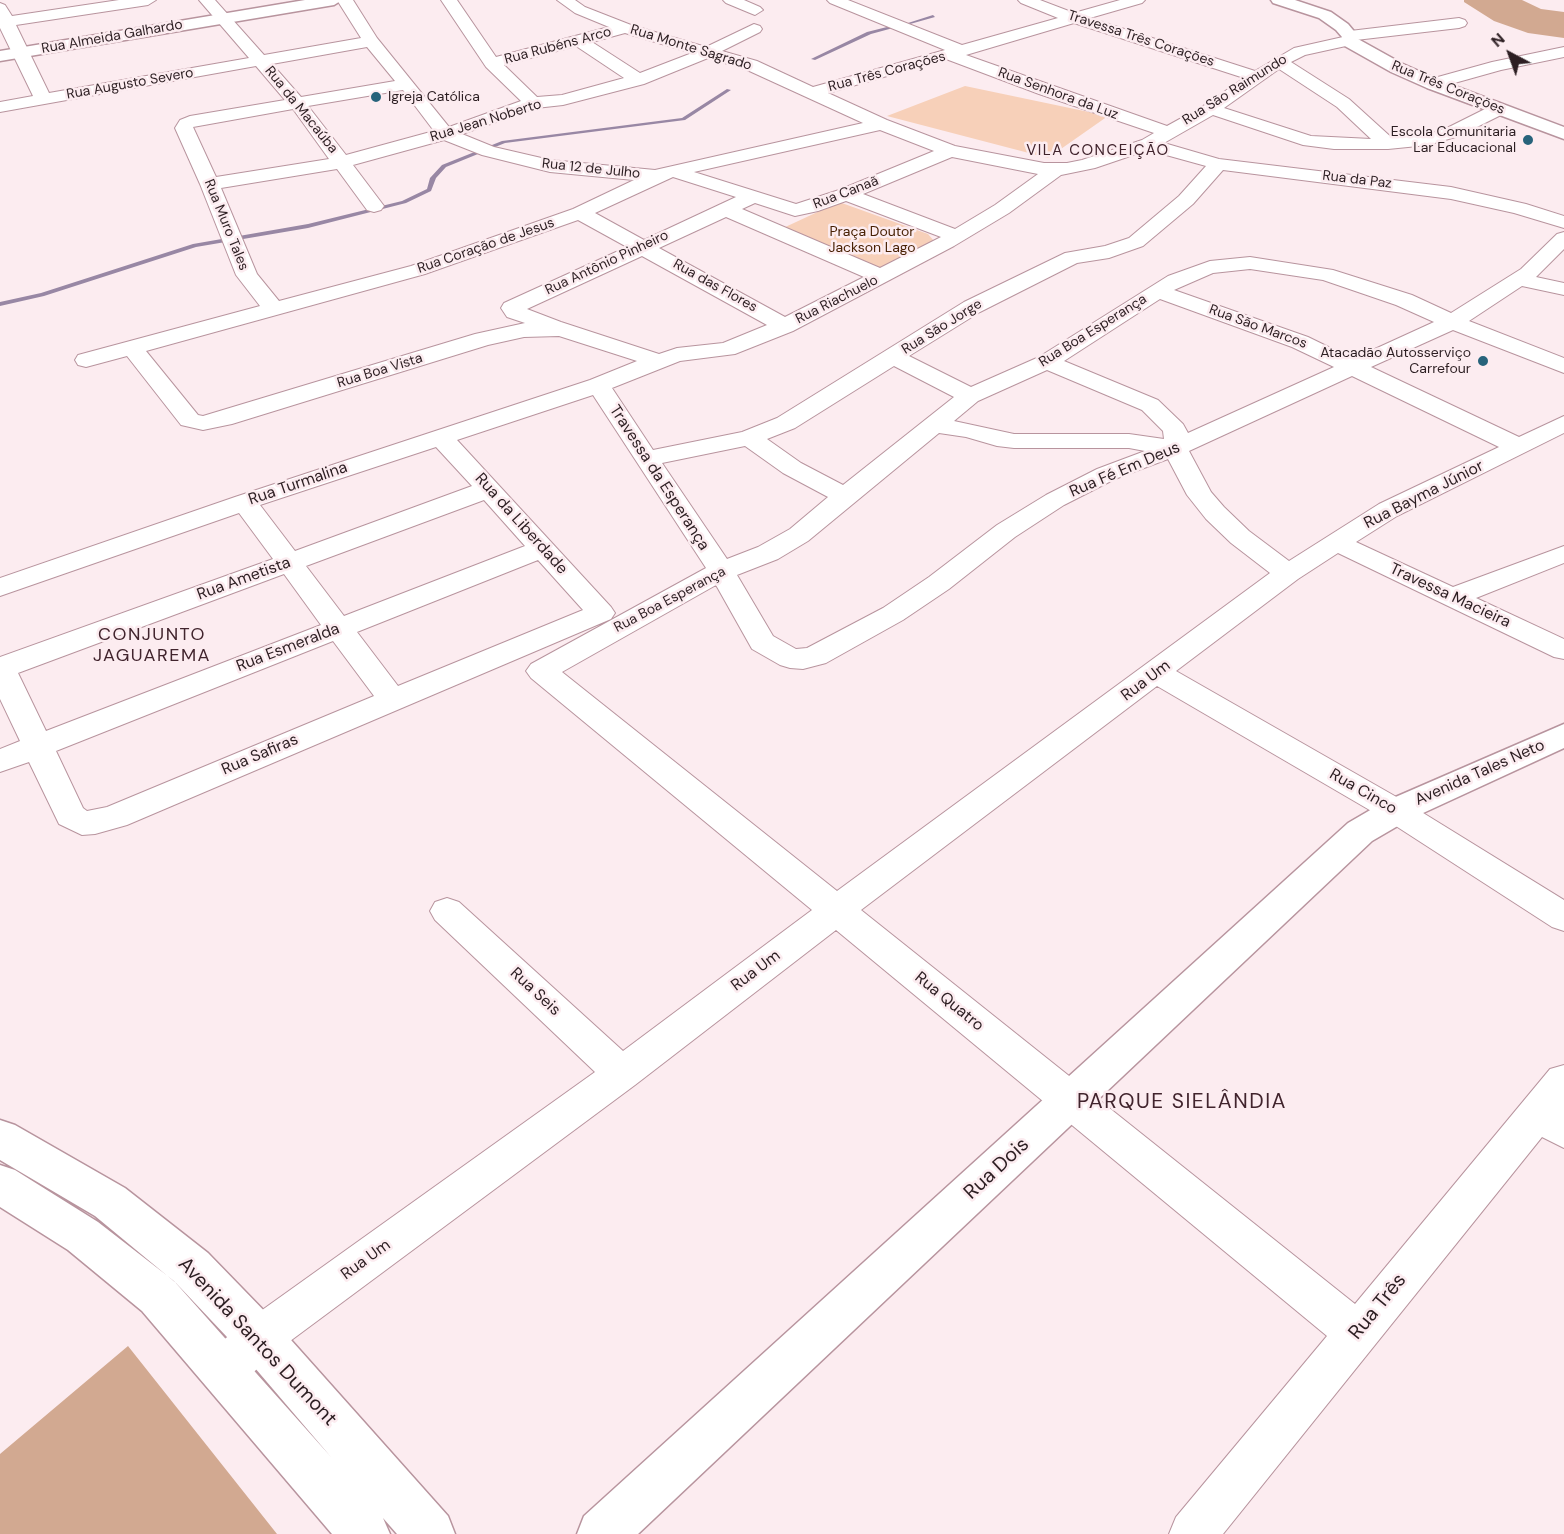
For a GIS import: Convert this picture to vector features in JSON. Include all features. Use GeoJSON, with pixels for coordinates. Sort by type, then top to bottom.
{"type":"FeatureCollection","features":[{"type":"Feature","properties":{"kind":"main road","name":"Rua Almeida Galhardo"},"geometry":{"type":"LineString","coordinates":[[0,56],[334,0]]}},
{"type":"Feature","properties":{"kind":"main road","name":"Rua Três Corações"},"geometry":{"type":"LineString","coordinates":[[1279,0],[1325,15],[1372,55],[1433,84],[1564,133]]}},
{"type":"Feature","properties":{"kind":"main road","name":"Avenida Tales Neto"},"geometry":{"type":"LineString","coordinates":[[1396,811],[1564,735]]}},
{"type":"Feature","properties":{"kind":"main road","name":"Rua Dois"},"geometry":{"type":"LineString","coordinates":[[602,1534],[1360,832],[1396,811]]}},
{"type":"Feature","properties":{"kind":"main road","name":"Avenida Santos Dumont"},"geometry":{"type":"LineString","coordinates":[[0,1138],[110,1202],[192,1268],[259,1338],[430,1534]]}},
{"type":"Feature","properties":{"kind":"main road"},"geometry":{"type":"LineString","coordinates":[[0,1184],[83,1236],[158,1296],[224,1369],[365,1534]]}},
{"type":"Feature","properties":{"kind":"street"},"geometry":{"type":"LineString","coordinates":[[43,99],[2,18],[148,0]]}},
{"type":"Feature","properties":{"kind":"street","name":"Rua da Macaúba"},"geometry":{"type":"LineString","coordinates":[[207,0],[298,104],[374,206]]}},
{"type":"Feature","properties":{"kind":"street"},"geometry":{"type":"LineString","coordinates":[[345,0],[370,41],[407,84],[445,134]]}},
{"type":"Feature","properties":{"kind":"street"},"geometry":{"type":"LineString","coordinates":[[449,0],[492,63],[533,104]]}},
{"type":"Feature","properties":{"kind":"street","name":"Rua Monte Sagrado"},"geometry":{"type":"LineString","coordinates":[[565,0],[580,10],[625,28],[751,65],[881,124],[950,151],[1030,167],[1057,169]]}},
{"type":"Feature","properties":{"kind":"street"},"geometry":{"type":"LineString","coordinates":[[731,0],[755,10]]}},
{"type":"Feature","properties":{"kind":"street","name":"Rua Três Corações"},"geometry":{"type":"LineString","coordinates":[[835,0],[957,53]]}},
{"type":"Feature","properties":{"kind":"street","name":"Travessa Três Corações"},"geometry":{"type":"LineString","coordinates":[[1026,0],[1071,18],[1257,77]]}},
{"type":"Feature","properties":{"kind":"street","name":"Rua Três Corações"},"geometry":{"type":"LineString","coordinates":[[810,93],[1137,0]]}},
{"type":"Feature","properties":{"kind":"street","name":"Rua São Raimundo"},"geometry":{"type":"LineString","coordinates":[[1057,169],[1088,164],[1148,144],[1211,109],[1279,62],[1300,51],[1350,38],[1459,23]]}},
{"type":"Feature","properties":{"kind":"street","name":"Rua Rubéns Arco"},"geometry":{"type":"LineString","coordinates":[[492,63],[625,28]]}},
{"type":"Feature","properties":{"kind":"street","name":"Rua Jean Noberto"},"geometry":{"type":"LineString","coordinates":[[210,184],[342,162],[445,134],[533,104],[563,100],[638,80],[708,52],[754,29]]}},
{"type":"Feature","properties":{"kind":"street","name":"Rua Augusto Severo"},"geometry":{"type":"LineString","coordinates":[[0,107],[370,41]]}},
{"type":"Feature","properties":{"kind":"street"},"geometry":{"type":"LineString","coordinates":[[580,41],[638,80]]}},
{"type":"Feature","properties":{"kind":"street","name":"Rua Senhora da Luz"},"geometry":{"type":"LineString","coordinates":[[957,53],[1045,90],[1167,132]]}},
{"type":"Feature","properties":{"kind":"street"},"geometry":{"type":"LineString","coordinates":[[1433,84],[1556,53],[1564,61]]}},
{"type":"Feature","properties":{"kind":"street"},"geometry":{"type":"LineString","coordinates":[[1279,62],[1343,103],[1388,144]]}},
{"type":"Feature","properties":{"kind":"street"},"geometry":{"type":"LineString","coordinates":[[298,104],[407,84]]}},
{"type":"Feature","properties":{"kind":"street","name":"Rua Muro Tales"},"geometry":{"type":"LineString","coordinates":[[275,310],[247,275],[210,184],[184,128],[186,124],[196,120],[298,104]]}},
{"type":"Feature","properties":{"kind":"street"},"geometry":{"type":"LineString","coordinates":[[1211,109],[1309,141],[1334,144],[1388,144],[1428,140],[1453,132],[1499,109]]}},
{"type":"Feature","properties":{"kind":"street","name":"Rua Coração de Jesus"},"geometry":{"type":"LineString","coordinates":[[86,360],[418,270],[580,213],[665,173],[881,124]]}},
{"type":"Feature","properties":{"kind":"street","name":"Rua 12 de Julho"},"geometry":{"type":"LineString","coordinates":[[445,134],[483,148],[550,166],[665,173]]}},
{"type":"Feature","properties":{"kind":"street","name":"Rua da Paz"},"geometry":{"type":"LineString","coordinates":[[1148,144],[1218,164],[1451,194],[1519,208],[1564,222]]}},
{"type":"Feature","properties":{"kind":"street","name":"Rua Canaã"},"geometry":{"type":"LineString","coordinates":[[665,173],[795,210],[811,207],[846,194],[950,151]]}},
{"type":"Feature","properties":{"kind":"street","name":"Rua São Jorge"},"geometry":{"type":"LineString","coordinates":[[647,459],[749,438],[786,423],[972,307],[1062,262],[1081,255],[1109,252],[1136,242],[1186,200],[1218,164]]}},
{"type":"Feature","properties":{"kind":"street","name":"Rua Riachuelo"},"geometry":{"type":"LineString","coordinates":[[598,385],[677,355],[727,349],[785,326],[883,277],[957,236],[1002,209],[1057,169]]}},
{"type":"Feature","properties":{"kind":"street"},"geometry":{"type":"LineString","coordinates":[[846,194],[957,236]]}},
{"type":"Feature","properties":{"kind":"street","name":"Rua Antônio Pinheiro"},"geometry":{"type":"LineString","coordinates":[[561,329],[514,312],[512,309],[643,246],[753,197]]}},
{"type":"Feature","properties":{"kind":"street"},"geometry":{"type":"LineString","coordinates":[[725,209],[883,277]]}},
{"type":"Feature","properties":{"kind":"street","name":"Rua das Flores"},"geometry":{"type":"LineString","coordinates":[[580,213],[785,326]]}},
{"type":"Feature","properties":{"kind":"street","name":"Rua Fé Em Deus"},"geometry":{"type":"LineString","coordinates":[[721,571],[762,642],[790,658],[803,659],[816,656],[893,614],[939,583],[1006,531],[1055,500],[1106,474],[1175,448],[1356,368],[1452,322],[1528,273],[1564,238]]}},
{"type":"Feature","properties":{"kind":"street","name":"Rua Boa Esperança"},"geometry":{"type":"LineString","coordinates":[[541,670],[721,571],[768,553],[799,536],[845,496],[970,396],[1047,362],[1175,280],[1210,267],[1231,264],[1275,265],[1326,273],[1404,300],[1452,322],[1564,366]]}},
{"type":"Feature","properties":{"kind":"street"},"geometry":{"type":"LineString","coordinates":[[1518,279],[1564,289]]}},
{"type":"Feature","properties":{"kind":"street","name":"Rua São Marcos"},"geometry":{"type":"LineString","coordinates":[[1157,291],[1300,342],[1519,447]]}},
{"type":"Feature","properties":{"kind":"street","name":"Rua Boa Vista"},"geometry":{"type":"LineString","coordinates":[[133,349],[190,420],[202,423],[222,419],[502,334],[540,328],[561,329],[659,361]]}},
{"type":"Feature","properties":{"kind":"street"},"geometry":{"type":"LineString","coordinates":[[894,357],[970,396]]}},
{"type":"Feature","properties":{"kind":"street"},"geometry":{"type":"LineString","coordinates":[[1047,362],[1150,405],[1166,418],[1177,437],[1175,448],[1200,495],[1240,537],[1288,573]]}},
{"type":"Feature","properties":{"kind":"street","name":"Rua Turmalina"},"geometry":{"type":"LineString","coordinates":[[0,587],[244,502],[598,385]]}},
{"type":"Feature","properties":{"kind":"street","name":"Travessa da Esperança"},"geometry":{"type":"LineString","coordinates":[[598,385],[721,571]]}},
{"type":"Feature","properties":{"kind":"street","name":"Rua Bayma Júnior"},"geometry":{"type":"LineString","coordinates":[[1288,573],[1388,510],[1564,423]]}},
{"type":"Feature","properties":{"kind":"street"},"geometry":{"type":"LineString","coordinates":[[933,425],[970,430],[1006,440],[1120,440],[1175,448]]}},
{"type":"Feature","properties":{"kind":"street","name":"Rua da Liberdade"},"geometry":{"type":"LineString","coordinates":[[440,436],[601,613]]}},
{"type":"Feature","properties":{"kind":"street"},"geometry":{"type":"LineString","coordinates":[[749,438],[792,468],[845,496]]}},
{"type":"Feature","properties":{"kind":"street","name":"Rua Ametista"},"geometry":{"type":"LineString","coordinates":[[0,668],[489,489]]}},
{"type":"Feature","properties":{"kind":"street"},"geometry":{"type":"LineString","coordinates":[[244,502],[392,699]]}},
{"type":"Feature","properties":{"kind":"street","name":"Travessa Macieira"},"geometry":{"type":"LineString","coordinates":[[1337,543],[1564,650]]}},
{"type":"Feature","properties":{"kind":"street","name":"Rua Esmeralda"},"geometry":{"type":"LineString","coordinates":[[0,760],[543,548]]}},
{"type":"Feature","properties":{"kind":"street"},"geometry":{"type":"LineString","coordinates":[[1452,597],[1564,554]]}},
{"type":"Feature","properties":{"kind":"street","name":"Rua Um"},"geometry":{"type":"LineString","coordinates":[[224,1369],[259,1338],[622,1074],[836,910],[1157,673],[1288,573]]}},
{"type":"Feature","properties":{"kind":"street","name":"Rua Safiras"},"geometry":{"type":"LineString","coordinates":[[0,668],[71,816],[82,823],[95,822],[115,817],[601,613]]}},
{"type":"Feature","properties":{"kind":"street","name":"Rua Quatro"},"geometry":{"type":"LineString","coordinates":[[541,670],[1356,1332]]}},
{"type":"Feature","properties":{"kind":"street","name":"Rua Cinco"},"geometry":{"type":"LineString","coordinates":[[1157,673],[1396,811],[1564,917]]}},
{"type":"Feature","properties":{"kind":"street","name":"Rua Seis"},"geometry":{"type":"LineString","coordinates":[[447,911],[622,1074]]}},
{"type":"Feature","properties":{"kind":"street","name":"Rua Três"},"geometry":{"type":"LineString","coordinates":[[1193,1534],[1356,1332],[1551,1122],[1564,1081]]}},
{"type":"Feature","properties":{"kind":"green space"},"geometry":{"type":"Polygon","coordinates":[[[965,86],[1108,116],[1048,158],[887,116],[965,86]]]}},
{"type":"Feature","properties":{"kind":"green space","name":"Praça Doutor Jackson Lago"},"geometry":{"type":"Polygon","coordinates":[[[839,202],[928,234],[934,241],[883,269],[871,268],[781,229],[839,202]]]}},
{"type":"Feature","properties":{"kind":"shaded area"},"geometry":{"type":"Polygon","coordinates":[[[1464,0],[1522,0],[1541,9],[1564,12],[1564,38],[1528,33],[1494,21],[1464,0]]]}},
{"type":"Feature","properties":{"kind":"shaded area"},"geometry":{"type":"Polygon","coordinates":[[[128,1346],[277,1534],[0,1534],[0,1454],[128,1346]]]}},
{"type":"Feature","properties":{"kind":"waterway"},"geometry":{"type":"LineString","coordinates":[[910,23],[933,16]]}},
{"type":"Feature","properties":{"kind":"waterway"},"geometry":{"type":"LineString","coordinates":[[813,59],[869,33],[891,27]]}},
{"type":"Feature","properties":{"kind":"waterway"},"geometry":{"type":"LineString","coordinates":[[0,304],[42,295],[195,245],[308,226],[404,202],[429,190],[433,178],[444,166],[504,142],[683,119],[729,90]]}},
{"type":"Feature","properties":{"kind":"place","name":"Igreja Católica"},"geometry":{"type":"Point","coordinates":[376,97]}},
{"type":"Feature","properties":{"kind":"place","name":"Escola Comunitaria Lar Educacional"},"geometry":{"type":"Point","coordinates":[1528,140]}},
{"type":"Feature","properties":{"kind":"place","name":"Atacadão Autosserviço Carrefour"},"geometry":{"type":"Point","coordinates":[1483,361]}},
{"type":"Feature","properties":{"kind":"district","name":"VILA CONCEIÇÃO"},"geometry":{"type":"Point","coordinates":[1098,151]}},
{"type":"Feature","properties":{"kind":"district","name":"CONJUNTO JAGUAREMA"},"geometry":{"type":"Point","coordinates":[152,645]}},
{"type":"Feature","properties":{"kind":"district","name":"PARQUE SIELÂNDIA"},"geometry":{"type":"Point","coordinates":[1182,1102]}}]}
